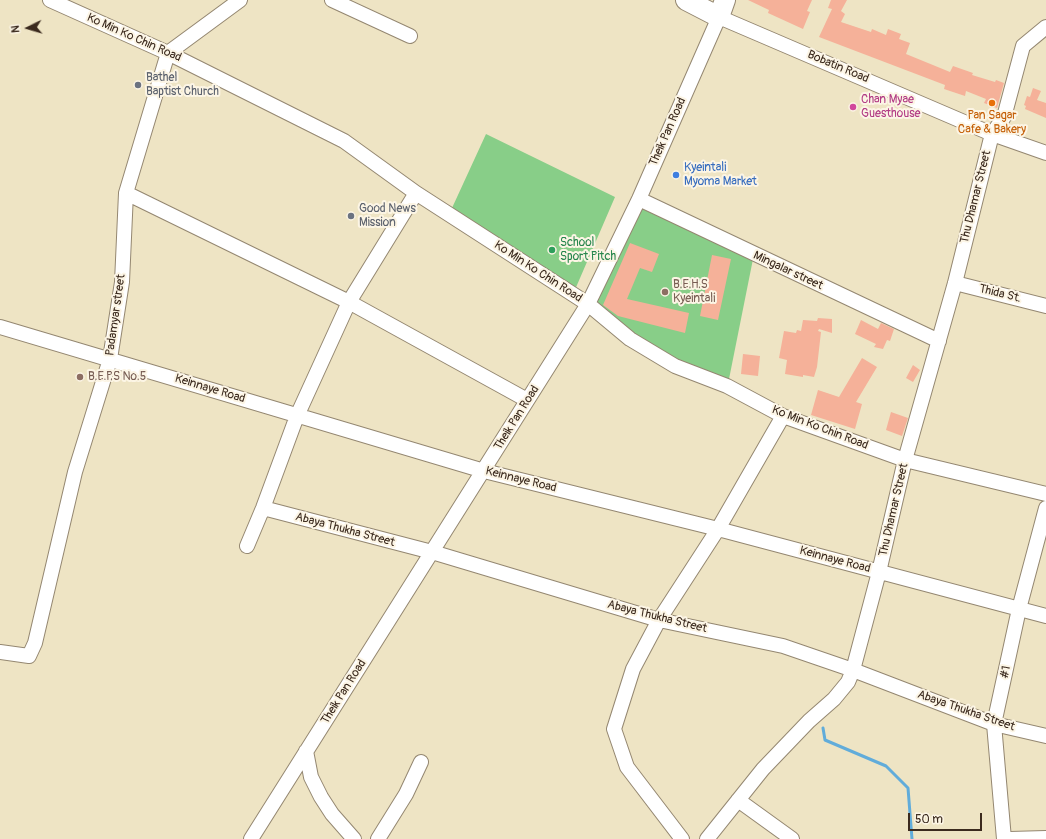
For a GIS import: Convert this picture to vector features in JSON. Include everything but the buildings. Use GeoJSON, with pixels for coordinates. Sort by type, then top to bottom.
{"type":"FeatureCollection","features":[{"type":"Feature","properties":{"kind":"highway"},"geometry":{"type":"LineString","coordinates":[[686,0],[722,8]]}},
{"type":"Feature","properties":{"kind":"street","name":"Ko Min Ko Chin Road"},"geometry":{"type":"LineString","coordinates":[[50,0],[168,53],[344,141],[416,193],[588,304],[630,338],[675,366],[727,386],[783,416],[905,460],[1046,494]]}},
{"type":"Feature","properties":{"kind":"street"},"geometry":{"type":"LineString","coordinates":[[168,53],[240,0]]}},
{"type":"Feature","properties":{"kind":"street"},"geometry":{"type":"LineString","coordinates":[[332,0],[410,36]]}},
{"type":"Feature","properties":{"kind":"street","name":"Bobatin Road"},"geometry":{"type":"LineString","coordinates":[[722,8],[992,134],[1046,153]]}},
{"type":"Feature","properties":{"kind":"street","name":"Theik Pan Road"},"geometry":{"type":"LineString","coordinates":[[251,839],[588,304],[639,200],[722,8]]}},
{"type":"Feature","properties":{"kind":"street"},"geometry":{"type":"LineString","coordinates":[[992,134],[1004,117],[1023,46],[1046,27]]}},
{"type":"Feature","properties":{"kind":"street","name":"Padamyar street"},"geometry":{"type":"LineString","coordinates":[[0,652],[29,656],[35,643],[75,472],[110,359],[122,282],[126,192],[168,53]]}},
{"type":"Feature","properties":{"kind":"street","name":"Thu Dhamar Street"},"geometry":{"type":"LineString","coordinates":[[707,839],[762,769],[809,721],[834,699],[848,682],[853,670],[879,572],[905,460],[955,283],[992,134]]}},
{"type":"Feature","properties":{"kind":"street"},"geometry":{"type":"LineString","coordinates":[[126,192],[349,302],[528,400]]}},
{"type":"Feature","properties":{"kind":"street"},"geometry":{"type":"LineString","coordinates":[[247,546],[263,508],[297,416],[349,302],[416,193]]}},
{"type":"Feature","properties":{"kind":"street","name":"Mingalar street"},"geometry":{"type":"LineString","coordinates":[[639,200],[939,341]]}},
{"type":"Feature","properties":{"kind":"street","name":"Thida St."},"geometry":{"type":"LineString","coordinates":[[955,283],[1046,306]]}},
{"type":"Feature","properties":{"kind":"street","name":"Keinnaye Road"},"geometry":{"type":"LineString","coordinates":[[0,327],[484,470],[718,529],[1046,616]]}},
{"type":"Feature","properties":{"kind":"street"},"geometry":{"type":"LineString","coordinates":[[682,839],[627,767],[614,729],[633,669],[659,620],[718,529],[783,416]]}},
{"type":"Feature","properties":{"kind":"street","name":"Abaya Thukha Street"},"geometry":{"type":"LineString","coordinates":[[263,508],[432,552],[659,620],[783,646],[853,670],[994,724],[1046,736]]}},
{"type":"Feature","properties":{"kind":"street","name":"#1"},"geometry":{"type":"LineString","coordinates":[[1004,839],[994,724],[1019,609],[1046,508]]}},
{"type":"Feature","properties":{"kind":"street"},"geometry":{"type":"LineString","coordinates":[[306,751],[311,777],[321,797],[332,814],[354,839]]}},
{"type":"Feature","properties":{"kind":"street"},"geometry":{"type":"LineString","coordinates":[[378,839],[406,794],[421,762]]}},
{"type":"Feature","properties":{"kind":"street"},"geometry":{"type":"LineString","coordinates":[[738,800],[792,839]]}},
{"type":"Feature","properties":{"kind":"street"},"geometry":{"type":"LineString","coordinates":[[1010,839],[1046,838]]}},
{"type":"Feature","properties":{"kind":"green space","name":"School Sport Pitch"},"geometry":{"type":"Polygon","coordinates":[[[486,134],[615,197],[574,292],[452,208],[486,134]]]}},
{"type":"Feature","properties":{"kind":"green space"},"geometry":{"type":"Polygon","coordinates":[[[636,206],[753,259],[728,384],[675,366],[590,311],[636,206]]]}},
{"type":"Feature","properties":{"kind":"waterway"},"geometry":{"type":"LineString","coordinates":[[823,728],[825,740],[886,766],[908,788],[912,839]]}},
{"type":"Feature","properties":{"kind":"place","name":"Bathel Baptist Church"},"geometry":{"type":"Point","coordinates":[138,85]}},
{"type":"Feature","properties":{"kind":"place","name":"Pan Sagar Cafe & Bakery"},"geometry":{"type":"Point","coordinates":[992,103]}},
{"type":"Feature","properties":{"kind":"place","name":"Chan Myae Guesthouse"},"geometry":{"type":"Point","coordinates":[853,107]}},
{"type":"Feature","properties":{"kind":"place","name":"Kyeintali Myoma Market"},"geometry":{"type":"Point","coordinates":[676,175]}},
{"type":"Feature","properties":{"kind":"place","name":"Good News Mission"},"geometry":{"type":"Point","coordinates":[351,216]}},
{"type":"Feature","properties":{"kind":"place","name":"School Sport Pitch"},"geometry":{"type":"Point","coordinates":[552,250]}},
{"type":"Feature","properties":{"kind":"place","name":"B.E.H.S Kyeintali"},"geometry":{"type":"Point","coordinates":[665,292]}},
{"type":"Feature","properties":{"kind":"place","name":"B.E.P.S No.5"},"geometry":{"type":"Point","coordinates":[80,377]}}]}
